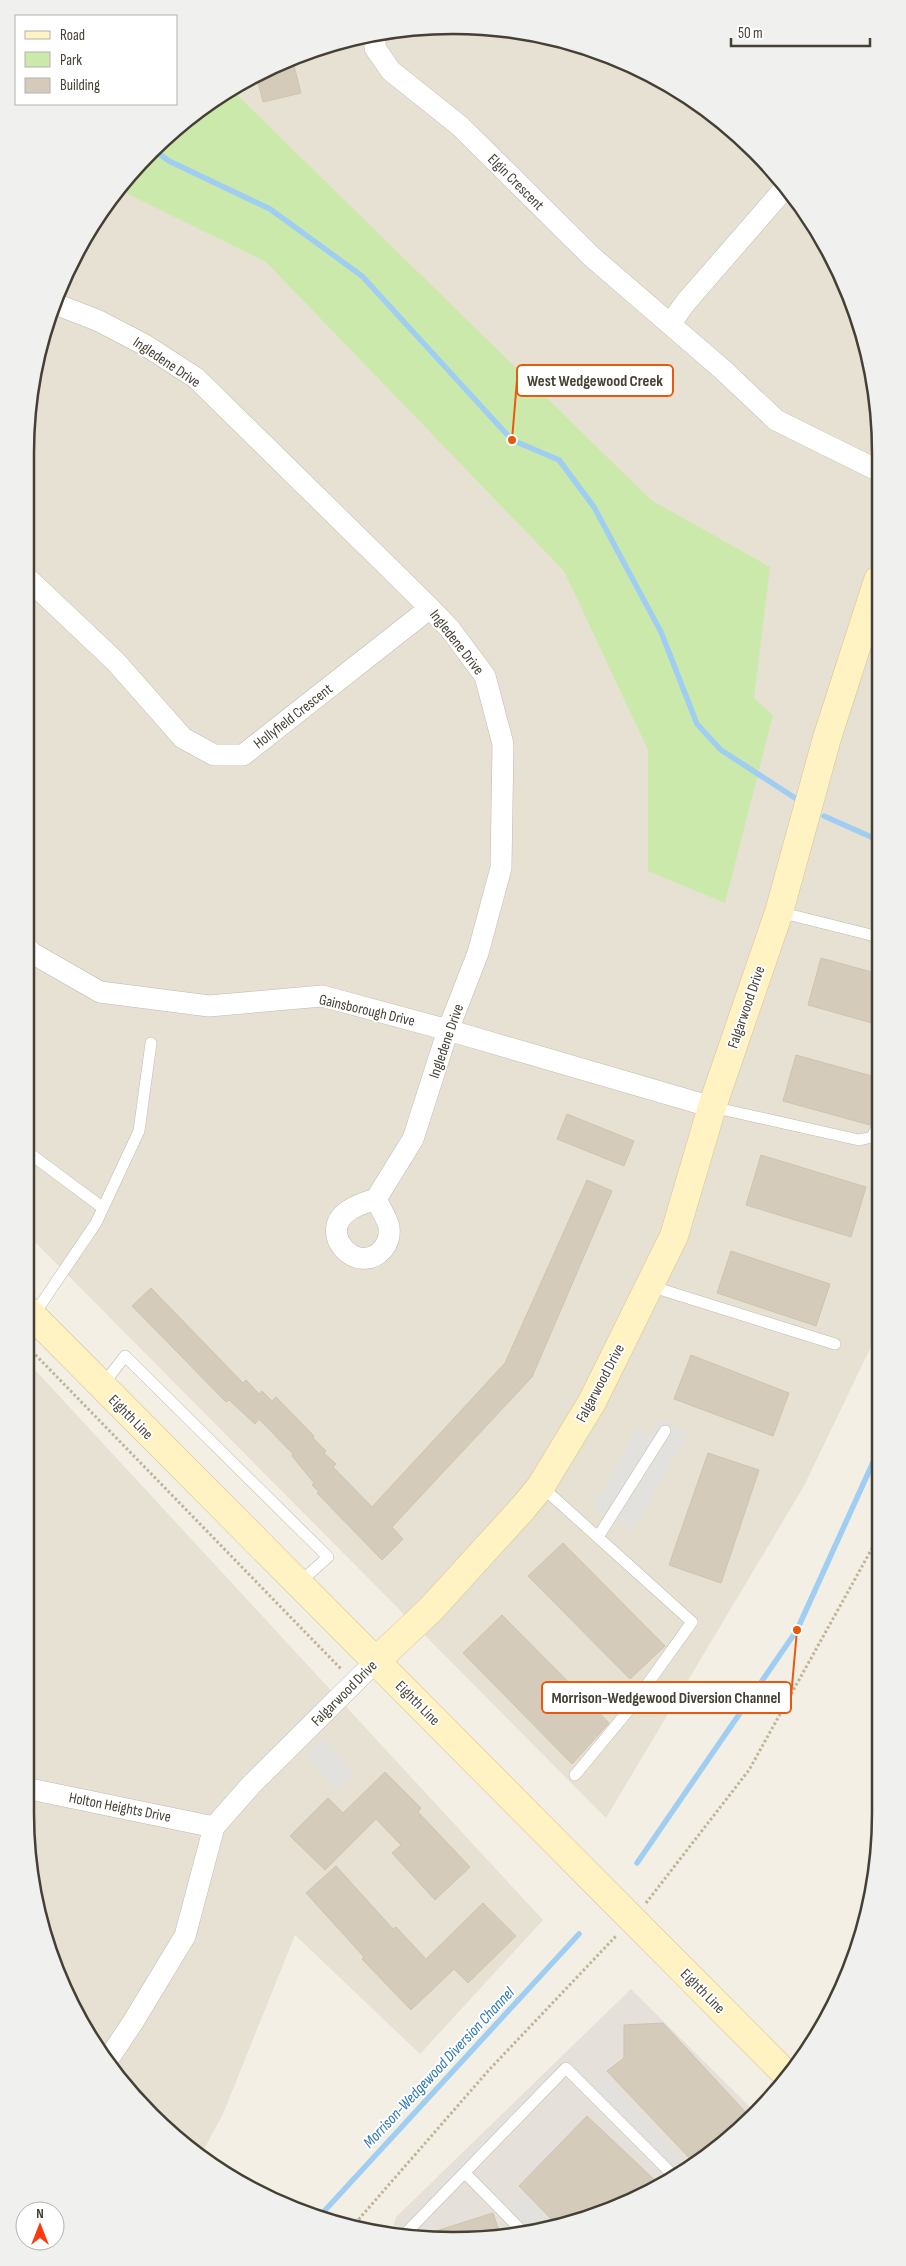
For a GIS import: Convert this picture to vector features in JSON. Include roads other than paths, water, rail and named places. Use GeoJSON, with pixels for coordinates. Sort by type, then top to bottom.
{"type":"FeatureCollection","features":[{"type":"Feature","properties":{"kind":"street","name":"Elgin Crescent"},"geometry":{"type":"LineString","coordinates":[[375,41],[375,48],[392,71],[460,126],[591,256],[670,324],[776,420],[872,467]]}},
{"type":"Feature","properties":{"kind":"street"},"geometry":{"type":"LineString","coordinates":[[670,324],[686,302],[781,192]]}},
{"type":"Feature","properties":{"kind":"street","name":"Ingledene Drive"},"geometry":{"type":"LineString","coordinates":[[61,306],[99,321],[122,333],[196,378],[450,628],[485,676],[503,744],[501,868],[478,952],[448,1030],[413,1139],[376,1199]]}},
{"type":"Feature","properties":{"kind":"street","name":"Hollyfield Crescent"},"geometry":{"type":"LineString","coordinates":[[34,584],[116,661],[183,738],[214,755],[243,756],[430,608]]}},
{"type":"Feature","properties":{"kind":"street","name":"Falgarwood Drive"},"geometry":{"type":"LineString","coordinates":[[111,2055],[185,1936],[214,1827],[251,1785],[432,1608],[523,1508],[540,1486],[592,1402],[674,1236],[712,1107],[779,912],[827,738],[872,599]]}},
{"type":"Feature","properties":{"kind":"street","name":"Gainsborough Drive"},"geometry":{"type":"LineString","coordinates":[[34,959],[100,992],[209,1006],[322,996],[448,1030],[712,1107]]}},
{"type":"Feature","properties":{"kind":"street","name":"Eighth Line"},"geometry":{"type":"LineString","coordinates":[[34,1317],[101,1387],[377,1660],[783,2071]]}},
{"type":"Feature","properties":{"kind":"street","name":"Holton Heights Drive"},"geometry":{"type":"LineString","coordinates":[[34,1790],[214,1827]]}},
{"type":"Feature","properties":{"kind":"lane"},"geometry":{"type":"LineString","coordinates":[[779,912],[872,936]]}},
{"type":"Feature","properties":{"kind":"lane"},"geometry":{"type":"LineString","coordinates":[[34,1305],[96,1223],[139,1131],[152,1043]]}},
{"type":"Feature","properties":{"kind":"lane"},"geometry":{"type":"LineString","coordinates":[[712,1107],[859,1140],[872,1137]]}},
{"type":"Feature","properties":{"kind":"lane"},"geometry":{"type":"LineString","coordinates":[[34,1157],[103,1208]]}},
{"type":"Feature","properties":{"kind":"lane"},"geometry":{"type":"LineString","coordinates":[[650,1286],[835,1344]]}},
{"type":"Feature","properties":{"kind":"lane"},"geometry":{"type":"LineString","coordinates":[[101,1387],[125,1356],[328,1557],[298,1583]]}},
{"type":"Feature","properties":{"kind":"lane"},"geometry":{"type":"LineString","coordinates":[[598,1537],[665,1431]]}},
{"type":"Feature","properties":{"kind":"lane"},"geometry":{"type":"LineString","coordinates":[[540,1486],[692,1622],[628,1711],[575,1775]]}},
{"type":"Feature","properties":{"kind":"lane"},"geometry":{"type":"LineString","coordinates":[[409,2230],[566,2068],[670,2172]]}},
{"type":"Feature","properties":{"kind":"lane"},"geometry":{"type":"LineString","coordinates":[[465,2173],[518,2227]]}},
{"type":"Feature","properties":{"kind":"waterway"},"geometry":{"type":"LineString","coordinates":[[160,154],[169,161],[270,209],[362,276],[512,440],[559,460],[594,507],[661,632],[697,724],[721,750],[795,798]]}},
{"type":"Feature","properties":{"kind":"waterway"},"geometry":{"type":"LineString","coordinates":[[824,816],[872,837]]}},
{"type":"Feature","properties":{"kind":"waterway","name":"Morrison-Wedgewood Diversion Channel"},"geometry":{"type":"LineString","coordinates":[[637,1863],[797,1630],[872,1465]]}},
{"type":"Feature","properties":{"kind":"waterway","name":"Morrison-Wedgewood Diversion Channel"},"geometry":{"type":"LineString","coordinates":[[324,2212],[579,1934]]}},
{"type":"Feature","properties":{"kind":"place","name":"West Wedgewood Creek"},"geometry":{"type":"Point","coordinates":[512,440]}},
{"type":"Feature","properties":{"kind":"place","name":"Morrison-Wedgewood Diversion Channel"},"geometry":{"type":"Point","coordinates":[797,1630]}}]}
